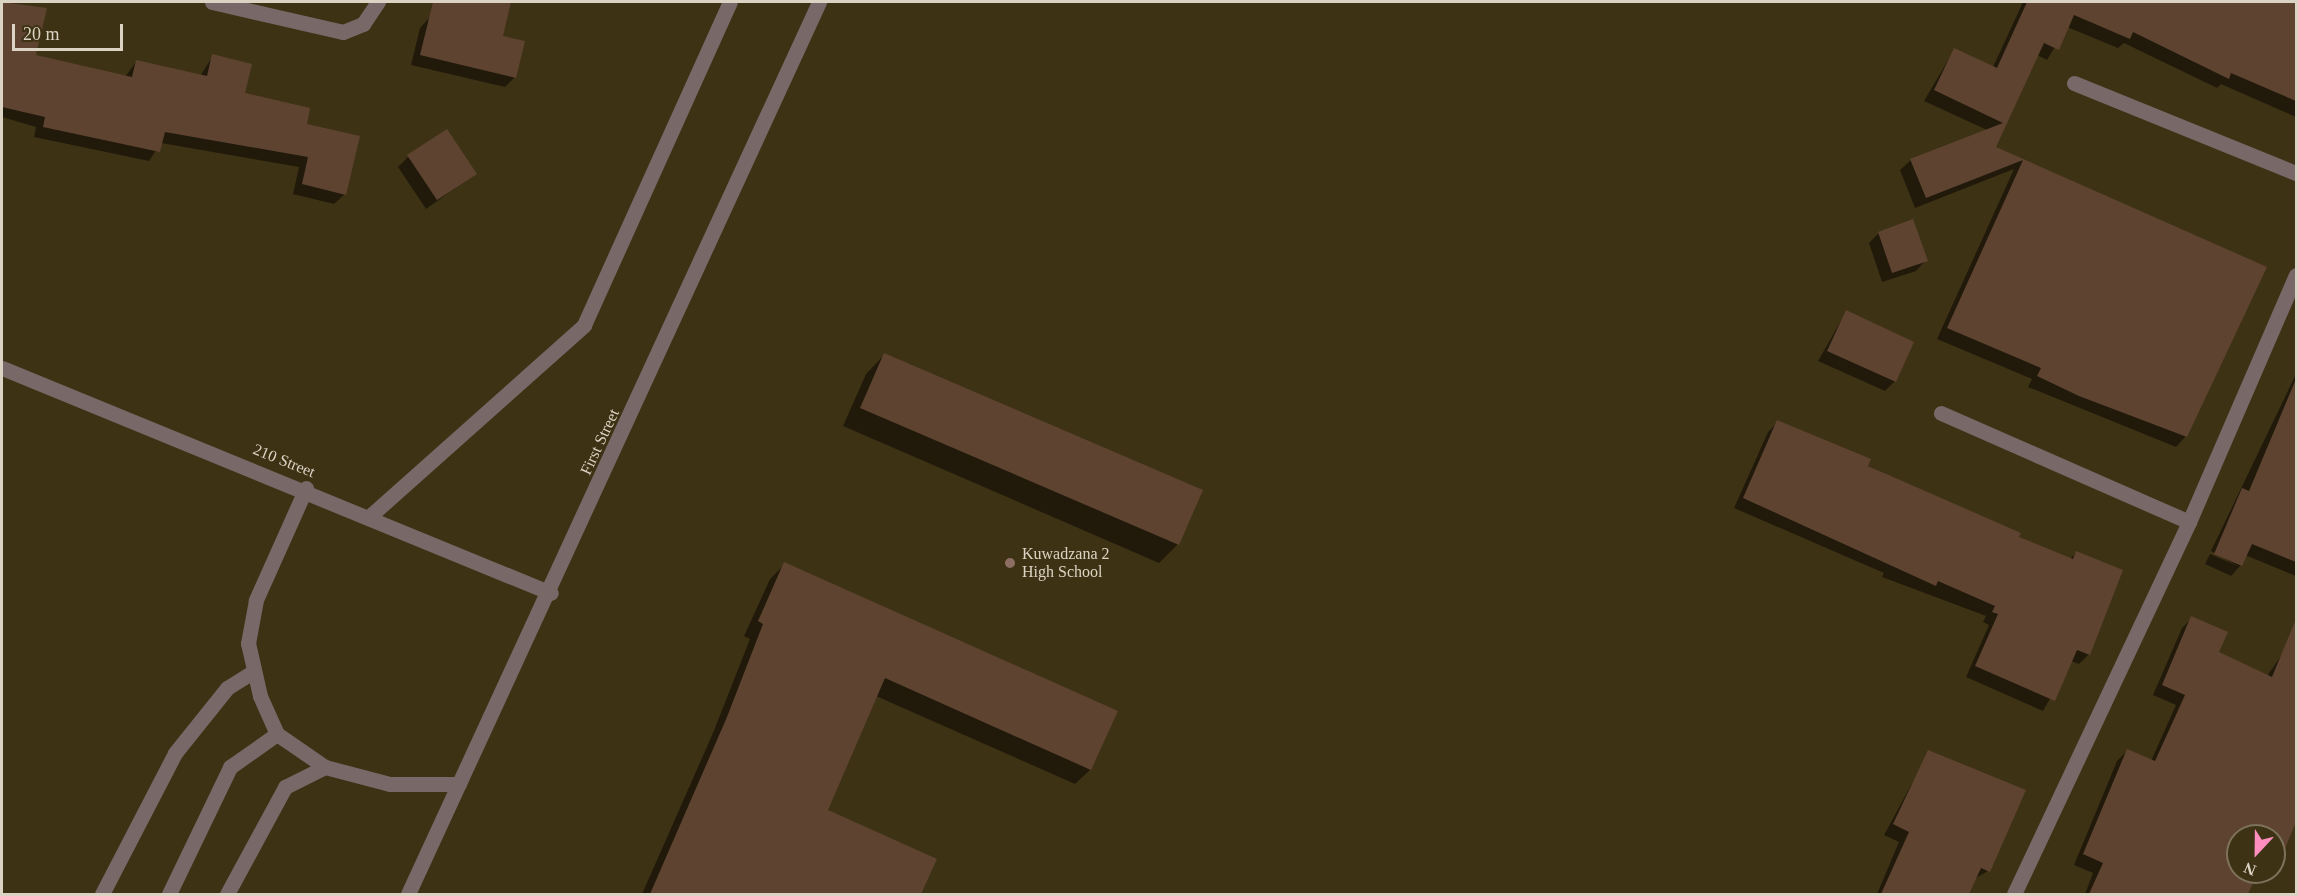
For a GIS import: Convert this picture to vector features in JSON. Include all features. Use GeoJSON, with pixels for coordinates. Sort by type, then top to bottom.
{"type":"FeatureCollection","features":[{"type":"Feature","properties":{"kind":"street"},"geometry":{"type":"LineString","coordinates":[[212,2],[343,32],[363,24],[378,2]]}},
{"type":"Feature","properties":{"kind":"street"},"geometry":{"type":"LineString","coordinates":[[370,516],[584,325],[730,2]]}},
{"type":"Feature","properties":{"kind":"street","name":"First Street"},"geometry":{"type":"LineString","coordinates":[[408,894],[551,593],[819,2]]}},
{"type":"Feature","properties":{"kind":"street"},"geometry":{"type":"LineString","coordinates":[[2074,83],[2296,173]]}},
{"type":"Feature","properties":{"kind":"street"},"geometry":{"type":"LineString","coordinates":[[2014,894],[2189,522],[2296,275]]}},
{"type":"Feature","properties":{"kind":"street","name":"210 Street"},"geometry":{"type":"LineString","coordinates":[[2,368],[306,489],[551,593]]}},
{"type":"Feature","properties":{"kind":"street"},"geometry":{"type":"LineString","coordinates":[[1941,413],[2189,522]]}},
{"type":"Feature","properties":{"kind":"street"},"geometry":{"type":"LineString","coordinates":[[306,489],[256,600],[248,643],[254,671],[277,734],[325,767],[390,783],[459,784]]}},
{"type":"Feature","properties":{"kind":"street"},"geometry":{"type":"LineString","coordinates":[[102,894],[175,753],[227,688],[254,671]]}},
{"type":"Feature","properties":{"kind":"street"},"geometry":{"type":"LineString","coordinates":[[169,894],[230,767],[277,734]]}},
{"type":"Feature","properties":{"kind":"street"},"geometry":{"type":"LineString","coordinates":[[227,894],[285,787],[325,767]]}},
{"type":"Feature","properties":{"kind":"building"},"geometry":{"type":"Polygon","coordinates":[[[2,2],[47,8],[36,55],[132,77],[136,60],[207,76],[212,54],[252,64],[245,93],[310,108],[307,124],[360,136],[346,195],[302,184],[308,157],[165,132],[160,152],[43,127],[45,117],[2,107],[2,2]]]}},
{"type":"Feature","properties":{"kind":"building"},"geometry":{"type":"Polygon","coordinates":[[[433,2],[511,2],[503,36],[525,41],[516,78],[420,55],[433,2]]]}},
{"type":"Feature","properties":{"kind":"building"},"geometry":{"type":"Polygon","coordinates":[[[2027,2],[2296,2],[2296,101],[2231,73],[2229,79],[2133,32],[2130,39],[2074,15],[2059,50],[2044,43],[1996,147],[2267,267],[2187,437],[2079,396],[2037,376],[2041,368],[1947,328],[2023,160],[1926,198],[1910,159],[2003,123],[1934,90],[1954,48],[1997,68],[2027,2]]]}},
{"type":"Feature","properties":{"kind":"building"},"geometry":{"type":"Polygon","coordinates":[[[447,129],[477,174],[437,200],[407,155],[447,129]]]}},
{"type":"Feature","properties":{"kind":"building"},"geometry":{"type":"Polygon","coordinates":[[[1913,219],[1928,261],[1892,273],[1878,232],[1913,219]]]}},
{"type":"Feature","properties":{"kind":"building"},"geometry":{"type":"Polygon","coordinates":[[[1846,310],[1914,342],[1896,382],[1827,351],[1846,310]]]}},
{"type":"Feature","properties":{"kind":"building"},"geometry":{"type":"Polygon","coordinates":[[[884,353],[1203,490],[1179,545],[860,408],[884,353]]]}},
{"type":"Feature","properties":{"kind":"building"},"geometry":{"type":"Polygon","coordinates":[[[2296,379],[2296,562],[2252,544],[2242,566],[2214,554],[2242,488],[2249,491],[2296,379]]]}},
{"type":"Feature","properties":{"kind":"building"},"geometry":{"type":"Polygon","coordinates":[[[1777,420],[1871,459],[1868,466],[2021,533],[2019,537],[2073,559],[2076,551],[2123,570],[2090,655],[2077,650],[2055,701],[1975,666],[1998,614],[1992,612],[1995,606],[1938,581],[1936,586],[1743,498],[1777,420]]]}},
{"type":"Feature","properties":{"kind":"building"},"geometry":{"type":"Polygon","coordinates":[[[784,562],[1118,711],[1091,770],[885,678],[828,810],[937,859],[921,894],[650,894],[727,717],[763,624],[758,621],[784,562]]]}},
{"type":"Feature","properties":{"kind":"building"},"geometry":{"type":"Polygon","coordinates":[[[2191,616],[2228,632],[2219,652],[2272,677],[2296,619],[2296,822],[2286,846],[2286,824],[2226,824],[2226,884],[2253,884],[2248,894],[2089,894],[2103,863],[2083,854],[2127,749],[2155,761],[2185,695],[2162,685],[2191,616]]]}},
{"type":"Feature","properties":{"kind":"building"},"geometry":{"type":"Polygon","coordinates":[[[1928,750],[2026,790],[1990,872],[1981,868],[1969,894],[1881,894],[1909,832],[1893,824],[1928,750]]]}},
{"type":"Feature","properties":{"kind":"place","name":"Kuwadzana 2 High School"},"geometry":{"type":"Point","coordinates":[1010,563]}}]}
